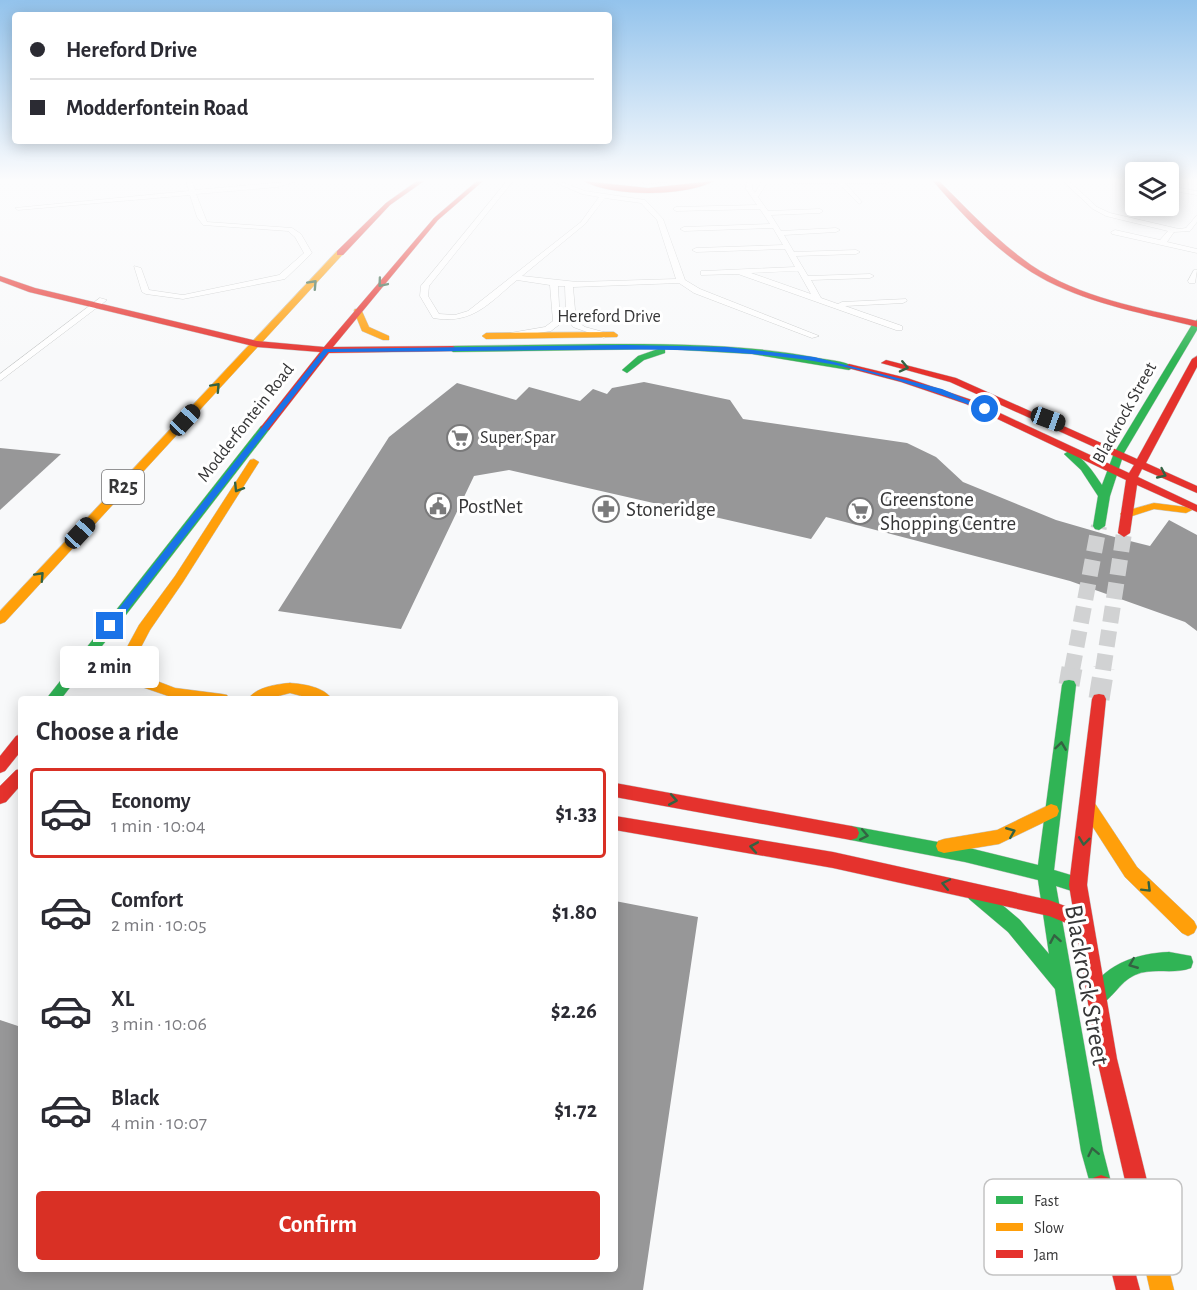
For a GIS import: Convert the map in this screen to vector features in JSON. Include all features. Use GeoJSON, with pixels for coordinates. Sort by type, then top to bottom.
{"type":"FeatureCollection","features":[{"type":"Feature","properties":{"kind":"street"},"geometry":{"type":"LineString","coordinates":[[137,268],[146,292],[183,297],[282,277],[308,253],[301,241]]}},
{"type":"Feature","properties":{"kind":"street","name":"Modderfontein Road"},"geometry":{"type":"LineString","coordinates":[[0,619],[353,241]]}},
{"type":"Feature","properties":{"kind":"street","name":"Modderfontein Road"},"geometry":{"type":"LineString","coordinates":[[55,696],[335,339],[417,241]]}},
{"type":"Feature","properties":{"kind":"street"},"geometry":{"type":"LineString","coordinates":[[461,241],[425,286],[424,296],[436,316],[456,318],[471,313],[560,241]]}},
{"type":"Feature","properties":{"kind":"street"},"geometry":{"type":"LineString","coordinates":[[667,241],[681,281]]}},
{"type":"Feature","properties":{"kind":"street"},"geometry":{"type":"LineString","coordinates":[[784,241],[818,299]]}},
{"type":"Feature","properties":{"kind":"street"},"geometry":{"type":"LineString","coordinates":[[1000,241],[1016,256],[1050,279],[1094,296],[1197,322]]}},
{"type":"Feature","properties":{"kind":"street"},"geometry":{"type":"LineString","coordinates":[[1012,241],[1025,254],[1054,274],[1106,295],[1197,322]]}},
{"type":"Feature","properties":{"kind":"street"},"geometry":{"type":"LineString","coordinates":[[1139,249],[1143,241]]}},
{"type":"Feature","properties":{"kind":"street"},"geometry":{"type":"LineString","coordinates":[[1154,241],[1197,251]]}},
{"type":"Feature","properties":{"kind":"street"},"geometry":{"type":"LineString","coordinates":[[696,250],[856,252]]}},
{"type":"Feature","properties":{"kind":"street"},"geometry":{"type":"LineString","coordinates":[[704,273],[801,269]]}},
{"type":"Feature","properties":{"kind":"street"},"geometry":{"type":"LineString","coordinates":[[737,271],[899,328]]}},
{"type":"Feature","properties":{"kind":"street"},"geometry":{"type":"LineString","coordinates":[[1192,280],[1197,272]]}},
{"type":"Feature","properties":{"kind":"street","name":"Hereford Drive"},"geometry":{"type":"LineString","coordinates":[[0,276],[257,344],[326,351],[684,347],[778,354],[858,368],[940,391],[1018,423],[1197,510]]}},
{"type":"Feature","properties":{"kind":"street"},"geometry":{"type":"LineString","coordinates":[[806,278],[870,276]]}},
{"type":"Feature","properties":{"kind":"street"},"geometry":{"type":"LineString","coordinates":[[516,277],[569,286],[681,281],[697,291],[815,336]]}},
{"type":"Feature","properties":{"kind":"street"},"geometry":{"type":"LineString","coordinates":[[511,335],[548,329],[558,322],[554,285]]}},
{"type":"Feature","properties":{"kind":"street"},"geometry":{"type":"LineString","coordinates":[[569,286],[568,317],[571,324],[587,332],[604,335]]}},
{"type":"Feature","properties":{"kind":"street"},"geometry":{"type":"LineString","coordinates":[[834,305],[903,301]]}},
{"type":"Feature","properties":{"kind":"street"},"geometry":{"type":"LineString","coordinates":[[0,378],[100,302]]}},
{"type":"Feature","properties":{"kind":"street","name":"Hereford Drive"},"geometry":{"type":"LineString","coordinates":[[100,302],[196,322],[268,333],[335,339],[604,335],[708,337],[796,346],[920,370],[952,380],[1119,453],[1197,490]]}},
{"type":"Feature","properties":{"kind":"street"},"geometry":{"type":"LineString","coordinates":[[358,311],[365,328],[386,338]]}},
{"type":"Feature","properties":{"kind":"street","name":"Blackrock Street"},"geometry":{"type":"LineString","coordinates":[[1099,526],[1104,496],[1119,453],[1197,322]]}},
{"type":"Feature","properties":{"kind":"street"},"geometry":{"type":"LineString","coordinates":[[471,336],[517,340],[615,341],[625,347]]}},
{"type":"Feature","properties":{"kind":"street"},"geometry":{"type":"LineString","coordinates":[[627,370],[647,355],[684,347]]}},
{"type":"Feature","properties":{"kind":"street","name":"Blackrock Street"},"geometry":{"type":"LineString","coordinates":[[1124,533],[1132,478],[1197,359]]}},
{"type":"Feature","properties":{"kind":"street"},"geometry":{"type":"LineString","coordinates":[[1006,403],[1094,433],[1112,435],[1131,430]]}},
{"type":"Feature","properties":{"kind":"street"},"geometry":{"type":"LineString","coordinates":[[198,696],[174,693],[144,682],[132,662],[133,649],[144,628],[185,571],[248,472],[262,448],[274,417]]}},
{"type":"Feature","properties":{"kind":"street"},"geometry":{"type":"LineString","coordinates":[[1018,423],[1078,462],[1104,496]]}},
{"type":"Feature","properties":{"kind":"street"},"geometry":{"type":"LineString","coordinates":[[1126,514],[1161,506],[1197,510]]}},
{"type":"Feature","properties":{"kind":"street","name":"Blackrock Street"},"geometry":{"type":"LineString","coordinates":[[1070,685],[1051,811],[1045,874],[1092,1151],[1099,1179]]}},
{"type":"Feature","properties":{"kind":"street"},"geometry":{"type":"LineString","coordinates":[[262,696],[290,687],[305,688],[320,696]]}},
{"type":"Feature","properties":{"kind":"street","name":"Blackrock Street"},"geometry":{"type":"LineString","coordinates":[[1099,699],[1078,885],[1107,1059],[1136,1179]]}},
{"type":"Feature","properties":{"kind":"street"},"geometry":{"type":"LineString","coordinates":[[0,767],[18,744]]}},
{"type":"Feature","properties":{"kind":"street"},"geometry":{"type":"LineString","coordinates":[[0,797],[18,778]]}},
{"type":"Feature","properties":{"kind":"street"},"geometry":{"type":"LineString","coordinates":[[618,791],[933,848],[1045,874],[1078,885]]}},
{"type":"Feature","properties":{"kind":"street"},"geometry":{"type":"LineString","coordinates":[[1088,807],[1131,872],[1188,927]]}},
{"type":"Feature","properties":{"kind":"street"},"geometry":{"type":"LineString","coordinates":[[933,848],[999,837],[1014,832],[1051,811]]}},
{"type":"Feature","properties":{"kind":"street"},"geometry":{"type":"LineString","coordinates":[[618,824],[833,860],[1049,908],[1083,921]]}},
{"type":"Feature","properties":{"kind":"street"},"geometry":{"type":"LineString","coordinates":[[969,890],[1014,926],[1063,984]]}},
{"type":"Feature","properties":{"kind":"street"},"geometry":{"type":"LineString","coordinates":[[1096,998],[1119,971],[1134,963],[1150,959],[1184,962]]}},
{"type":"Feature","properties":{"kind":"street","name":"Blackrock Street"},"geometry":{"type":"LineString","coordinates":[[1124,1275],[1128,1290]]}},
{"type":"Feature","properties":{"kind":"street","name":"Blackrock Street"},"geometry":{"type":"LineString","coordinates":[[1158,1275],[1162,1290]]}},
{"type":"Feature","properties":{"kind":"building","name":"Greenstone Shopping Centre"},"geometry":{"type":"Polygon","coordinates":[[[644,382],[730,400],[743,419],[907,443],[936,457],[963,482],[1056,520],[1118,538],[1150,546],[1169,520],[1197,535],[1197,631],[1185,622],[1070,581],[826,517],[811,539],[509,470],[474,476],[401,629],[278,611],[389,437],[457,383],[516,400],[529,387],[580,401],[593,389],[607,394],[612,388],[644,382]]]}},
{"type":"Feature","properties":{"kind":"building"},"geometry":{"type":"Polygon","coordinates":[[[0,448],[61,454],[0,510],[0,448]]]}},
{"type":"Feature","properties":{"kind":"building"},"geometry":{"type":"Polygon","coordinates":[[[618,902],[698,917],[643,1290],[0,1290],[0,1020],[18,1026],[18,1272],[618,1272],[618,902]]]}},
{"type":"Feature","properties":{"kind":"tunnel"},"geometry":{"type":"LineString","coordinates":[[1072,670],[1099,526]]}},
{"type":"Feature","properties":{"kind":"tunnel"},"geometry":{"type":"LineString","coordinates":[[1103,670],[1124,533]]}},
{"type":"Feature","properties":{"kind":"tunnel"},"geometry":{"type":"LineString","coordinates":[[1069,685],[1072,668]]}},
{"type":"Feature","properties":{"kind":"tunnel"},"geometry":{"type":"LineString","coordinates":[[1099,699],[1104,668]]}},
{"type":"Feature","properties":{"kind":"traffic: fast"},"geometry":{"type":"LineString","coordinates":[[1099,526],[1104,496],[1119,453],[1197,323]]}},
{"type":"Feature","properties":{"kind":"traffic: fast"},"geometry":{"type":"LineString","coordinates":[[453,349],[602,346],[702,348],[752,351],[849,367]]}},
{"type":"Feature","properties":{"kind":"traffic: fast"},"geometry":{"type":"LineString","coordinates":[[627,370],[641,358],[662,351]]}},
{"type":"Feature","properties":{"kind":"traffic: fast"},"geometry":{"type":"LineString","coordinates":[[55,696],[265,428]]}},
{"type":"Feature","properties":{"kind":"traffic: fast"},"geometry":{"type":"LineString","coordinates":[[1069,454],[1085,468],[1104,496]]}},
{"type":"Feature","properties":{"kind":"traffic: fast"},"geometry":{"type":"LineString","coordinates":[[1069,685],[1045,874],[1092,1151],[1099,1179]]}},
{"type":"Feature","properties":{"kind":"traffic: fast"},"geometry":{"type":"LineString","coordinates":[[851,833],[994,861],[1078,885]]}},
{"type":"Feature","properties":{"kind":"traffic: fast"},"geometry":{"type":"LineString","coordinates":[[975,893],[1014,926],[1062,983]]}},
{"type":"Feature","properties":{"kind":"traffic: fast"},"geometry":{"type":"LineString","coordinates":[[1096,998],[1116,977],[1134,966],[1156,961],[1184,962]]}},
{"type":"Feature","properties":{"kind":"traffic: slow"},"geometry":{"type":"LineString","coordinates":[[0,619],[340,253]]}},
{"type":"Feature","properties":{"kind":"traffic: slow"},"geometry":{"type":"LineString","coordinates":[[358,311],[365,329],[386,338]]}},
{"type":"Feature","properties":{"kind":"traffic: slow"},"geometry":{"type":"LineString","coordinates":[[486,336],[614,335]]}},
{"type":"Feature","properties":{"kind":"traffic: slow"},"geometry":{"type":"LineString","coordinates":[[198,696],[174,693],[144,682],[132,662],[133,649],[144,628],[179,579],[254,462]]}},
{"type":"Feature","properties":{"kind":"traffic: slow"},"geometry":{"type":"LineString","coordinates":[[1126,514],[1154,506],[1186,510]]}},
{"type":"Feature","properties":{"kind":"traffic: slow"},"geometry":{"type":"LineString","coordinates":[[260,696],[272,691],[290,688],[308,691],[320,696]]}},
{"type":"Feature","properties":{"kind":"traffic: slow"},"geometry":{"type":"LineString","coordinates":[[1088,807],[1131,872],[1188,927]]}},
{"type":"Feature","properties":{"kind":"traffic: slow"},"geometry":{"type":"LineString","coordinates":[[944,846],[999,837],[1051,811]]}},
{"type":"Feature","properties":{"kind":"traffic: slow"},"geometry":{"type":"LineString","coordinates":[[1158,1275],[1162,1290]]}},
{"type":"Feature","properties":{"kind":"traffic: jam"},"geometry":{"type":"LineString","coordinates":[[340,253],[352,241]]}},
{"type":"Feature","properties":{"kind":"traffic: jam"},"geometry":{"type":"LineString","coordinates":[[265,428],[335,339],[417,241]]}},
{"type":"Feature","properties":{"kind":"traffic: jam"},"geometry":{"type":"LineString","coordinates":[[997,241],[1031,268],[1070,288],[1133,309],[1197,324]]}},
{"type":"Feature","properties":{"kind":"traffic: jam"},"geometry":{"type":"LineString","coordinates":[[0,278],[32,290],[257,344],[326,350],[453,349]]}},
{"type":"Feature","properties":{"kind":"traffic: jam"},"geometry":{"type":"LineString","coordinates":[[1124,533],[1132,478],[1197,359]]}},
{"type":"Feature","properties":{"kind":"traffic: jam"},"geometry":{"type":"LineString","coordinates":[[886,363],[953,380],[980,391],[1197,490]]}},
{"type":"Feature","properties":{"kind":"traffic: jam"},"geometry":{"type":"LineString","coordinates":[[849,367],[904,380],[969,402],[1197,509]]}},
{"type":"Feature","properties":{"kind":"traffic: jam"},"geometry":{"type":"LineString","coordinates":[[1099,699],[1078,885],[1107,1059],[1136,1179]]}},
{"type":"Feature","properties":{"kind":"traffic: jam"},"geometry":{"type":"LineString","coordinates":[[0,767],[18,744]]}},
{"type":"Feature","properties":{"kind":"traffic: jam"},"geometry":{"type":"LineString","coordinates":[[0,797],[18,778]]}},
{"type":"Feature","properties":{"kind":"traffic: jam"},"geometry":{"type":"LineString","coordinates":[[618,791],[851,833]]}},
{"type":"Feature","properties":{"kind":"traffic: jam"},"geometry":{"type":"LineString","coordinates":[[618,824],[833,860],[1049,908],[1083,921]]}},
{"type":"Feature","properties":{"kind":"traffic: jam"},"geometry":{"type":"LineString","coordinates":[[1124,1275],[1128,1290]]}},
{"type":"Feature","properties":{"kind":"place","name":"Super Spar"},"geometry":{"type":"Point","coordinates":[460,438]}},
{"type":"Feature","properties":{"kind":"place","name":"PostNet"},"geometry":{"type":"Point","coordinates":[438,506]}},
{"type":"Feature","properties":{"kind":"place","name":"Stoneridge"},"geometry":{"type":"Point","coordinates":[606,509]}},
{"type":"Feature","properties":{"kind":"place","name":"Greenstone Shopping Centre"},"geometry":{"type":"Point","coordinates":[860,511]}},
{"type":"Feature","properties":{"kind":"route"},"geometry":{"type":"LineString","coordinates":[[110,626],[326,351],[625,347],[727,349],[814,359],[858,368],[940,391],[985,409]]}}]}
